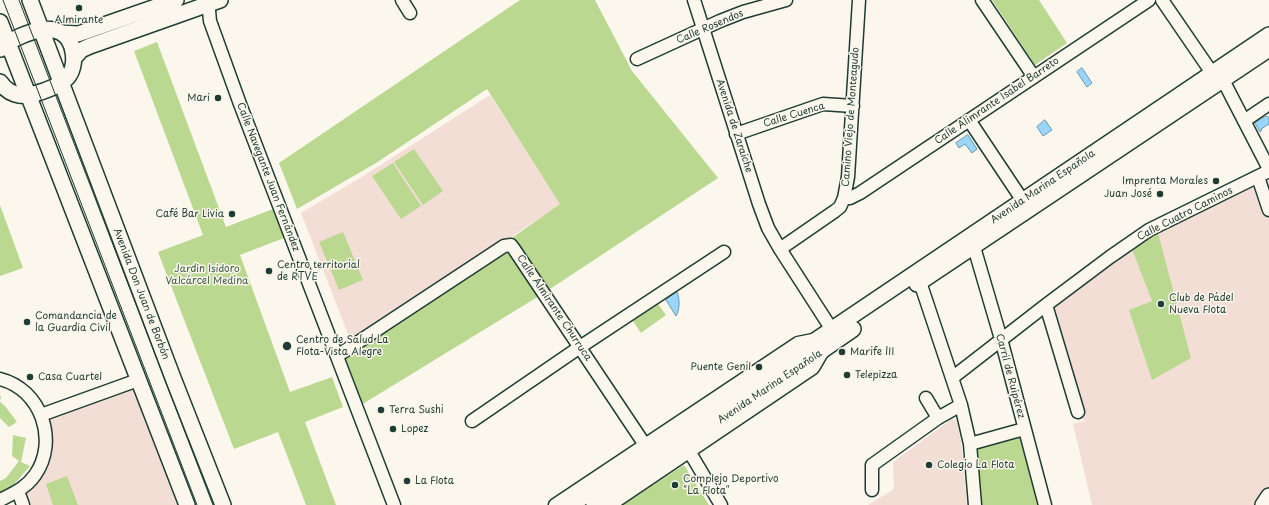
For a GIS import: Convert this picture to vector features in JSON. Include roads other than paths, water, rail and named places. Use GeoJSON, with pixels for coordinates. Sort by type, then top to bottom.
{"type":"FeatureCollection","features":[{"type":"Feature","properties":{"kind":"main road","name":"Avenida Don Juan de Borbón"},"geometry":{"type":"LineString","coordinates":[[30,0],[222,505]]}},
{"type":"Feature","properties":{"kind":"main road"},"geometry":{"type":"LineString","coordinates":[[4,47],[24,35],[41,30],[53,30],[62,33],[76,34],[85,32],[176,0]]}},
{"type":"Feature","properties":{"kind":"main road"},"geometry":{"type":"LineString","coordinates":[[74,58],[84,49],[210,1]]}},
{"type":"Feature","properties":{"kind":"main road"},"geometry":{"type":"LineString","coordinates":[[0,22],[4,47],[28,96],[187,505]]}},
{"type":"Feature","properties":{"kind":"main road"},"geometry":{"type":"LineString","coordinates":[[0,83],[5,89],[15,95],[28,96],[45,90],[66,79],[73,67],[74,58],[69,42],[62,33]]}},
{"type":"Feature","properties":{"kind":"main road","name":"Avenida Marina Española"},"geometry":{"type":"LineString","coordinates":[[917,278],[974,247],[1218,77],[1269,35]]}},
{"type":"Feature","properties":{"kind":"main road","name":"Avenida Marina Española"},"geometry":{"type":"LineString","coordinates":[[917,278],[1023,201],[1218,77],[1269,49]]}},
{"type":"Feature","properties":{"kind":"main road"},"geometry":{"type":"LineString","coordinates":[[821,344],[917,278]]}},
{"type":"Feature","properties":{"kind":"main road","name":"Avenida Marina Española"},"geometry":{"type":"LineString","coordinates":[[594,505],[768,388],[821,344]]}},
{"type":"Feature","properties":{"kind":"main road","name":"Avenida Marina Española"},"geometry":{"type":"LineString","coordinates":[[575,503],[821,344]]}},
{"type":"Feature","properties":{"kind":"main road"},"geometry":{"type":"LineString","coordinates":[[1263,505],[1269,496]]}},
{"type":"Feature","properties":{"kind":"street"},"geometry":{"type":"LineString","coordinates":[[402,0],[410,13]]}},
{"type":"Feature","properties":{"kind":"street","name":"Avenida de Zaraiche"},"geometry":{"type":"LineString","coordinates":[[694,0],[763,218],[780,249]]}},
{"type":"Feature","properties":{"kind":"street","name":"Calle Rosendos"},"geometry":{"type":"LineString","coordinates":[[636,59],[703,28],[743,12],[784,0]]}},
{"type":"Feature","properties":{"kind":"street","name":"Camino Viejo de Monteagudo"},"geometry":{"type":"LineString","coordinates":[[780,249],[835,211],[840,206],[844,198],[849,159],[859,0]]}},
{"type":"Feature","properties":{"kind":"street"},"geometry":{"type":"LineString","coordinates":[[982,0],[1034,77]]}},
{"type":"Feature","properties":{"kind":"street","name":"Calle Alimrante Isabel Barreto"},"geometry":{"type":"LineString","coordinates":[[844,198],[850,198],[860,193],[1149,0]]}},
{"type":"Feature","properties":{"kind":"street"},"geometry":{"type":"LineString","coordinates":[[1162,0],[1218,77],[1244,121],[1265,172],[1269,210]]}},
{"type":"Feature","properties":{"kind":"street","name":"Calle Navegante Juan Fernández"},"geometry":{"type":"LineString","coordinates":[[210,1],[210,22],[394,505]]}},
{"type":"Feature","properties":{"kind":"street","name":"Calle Cuenca"},"geometry":{"type":"LineString","coordinates":[[736,134],[823,104],[853,106]]}},
{"type":"Feature","properties":{"kind":"street"},"geometry":{"type":"LineString","coordinates":[[1244,121],[1269,104]]}},
{"type":"Feature","properties":{"kind":"street"},"geometry":{"type":"LineString","coordinates":[[969,120],[1023,201]]}},
{"type":"Feature","properties":{"kind":"street","name":"Calle Cuatro Caminos"},"geometry":{"type":"LineString","coordinates":[[952,378],[1046,305],[1149,230],[1265,172]]}},
{"type":"Feature","properties":{"kind":"street","name":"Calle Almirante Churruca"},"geometry":{"type":"LineString","coordinates":[[337,356],[504,246],[510,245],[645,445]]}},
{"type":"Feature","properties":{"kind":"street","name":"Carril de Ruipérez"},"geometry":{"type":"LineString","coordinates":[[974,247],[1001,339],[1045,505]]}},
{"type":"Feature","properties":{"kind":"street"},"geometry":{"type":"LineString","coordinates":[[780,249],[835,334]]}},
{"type":"Feature","properties":{"kind":"street"},"geometry":{"type":"LineString","coordinates":[[472,421],[580,347],[724,252]]}},
{"type":"Feature","properties":{"kind":"street"},"geometry":{"type":"LineString","coordinates":[[917,278],[952,378],[970,444],[975,505]]}},
{"type":"Feature","properties":{"kind":"street"},"geometry":{"type":"LineString","coordinates":[[1046,305],[1078,412]]}},
{"type":"Feature","properties":{"kind":"street","name":"Avenida Marina Española"},"geometry":{"type":"LineString","coordinates":[[555,505],[789,348],[798,343],[821,344],[820,357],[813,368],[610,505]]}},
{"type":"Feature","properties":{"kind":"street"},"geometry":{"type":"LineString","coordinates":[[0,379],[6,380],[21,388],[33,400],[41,414],[45,426],[46,437],[43,458],[28,484],[0,500]]}},
{"type":"Feature","properties":{"kind":"street"},"geometry":{"type":"LineString","coordinates":[[41,414],[138,380]]}},
{"type":"Feature","properties":{"kind":"street"},"geometry":{"type":"LineString","coordinates":[[768,388],[791,382]]}},
{"type":"Feature","properties":{"kind":"street"},"geometry":{"type":"LineString","coordinates":[[926,398],[938,418]]}},
{"type":"Feature","properties":{"kind":"street"},"geometry":{"type":"LineString","coordinates":[[872,490],[872,465],[938,418],[960,405]]}},
{"type":"Feature","properties":{"kind":"street"},"geometry":{"type":"LineString","coordinates":[[970,444],[1024,428]]}},
{"type":"Feature","properties":{"kind":"street"},"geometry":{"type":"LineString","coordinates":[[689,451],[721,505]]}},
{"type":"Feature","properties":{"kind":"street"},"geometry":{"type":"LineString","coordinates":[[18,491],[23,505]]}},
{"type":"Feature","properties":{"kind":"water"},"geometry":{"type":"Polygon","coordinates":[[[1082,68],[1092,83],[1087,87],[1077,72],[1082,68]]]}},
{"type":"Feature","properties":{"kind":"water"},"geometry":{"type":"Polygon","coordinates":[[[1267,116],[1269,118],[1269,124],[1261,129],[1262,130],[1260,132],[1255,123],[1267,116]]]}},
{"type":"Feature","properties":{"kind":"water"},"geometry":{"type":"Polygon","coordinates":[[[1045,120],[1052,130],[1043,136],[1037,127],[1045,120]]]}},
{"type":"Feature","properties":{"kind":"water"},"geometry":{"type":"Polygon","coordinates":[[[968,135],[977,149],[972,153],[965,144],[959,148],[956,143],[968,135]]]}},
{"type":"Feature","properties":{"kind":"water"},"geometry":{"type":"Polygon","coordinates":[[[677,292],[679,304],[676,316],[666,300],[677,292]]]}},
{"type":"Feature","properties":{"kind":"tram line"},"geometry":{"type":"LineString","coordinates":[[3,0],[197,505]]}},
{"type":"Feature","properties":{"kind":"tram line"},"geometry":{"type":"LineString","coordinates":[[19,0],[213,505]]}},
{"type":"Feature","properties":{"kind":"place","name":"Almirante"},"geometry":{"type":"Point","coordinates":[79,8]}},
{"type":"Feature","properties":{"kind":"place","name":"Mari"},"geometry":{"type":"Point","coordinates":[218,98]}},
{"type":"Feature","properties":{"kind":"place","name":"Imprenta Morales"},"geometry":{"type":"Point","coordinates":[1216,181]}},
{"type":"Feature","properties":{"kind":"place","name":"Juan José"},"geometry":{"type":"Point","coordinates":[1160,194]}},
{"type":"Feature","properties":{"kind":"place","name":"Café Bar Livia"},"geometry":{"type":"Point","coordinates":[232,214]}},
{"type":"Feature","properties":{"kind":"place","name":"Centro territorial de RTVE"},"geometry":{"type":"Point","coordinates":[269,271]}},
{"type":"Feature","properties":{"kind":"place","name":"Club de Pádel Nueva Flota"},"geometry":{"type":"Point","coordinates":[1161,304]}},
{"type":"Feature","properties":{"kind":"place","name":"Comandancia de la Guardia Civil"},"geometry":{"type":"Point","coordinates":[27,322]}},
{"type":"Feature","properties":{"kind":"place","name":"Centro de Salud La Flota-Vista Alegre"},"geometry":{"type":"Point","coordinates":[287,346]}},
{"type":"Feature","properties":{"kind":"place","name":"Marife III"},"geometry":{"type":"Point","coordinates":[842,352]}},
{"type":"Feature","properties":{"kind":"place","name":"Puente Genil"},"geometry":{"type":"Point","coordinates":[759,367]}},
{"type":"Feature","properties":{"kind":"place","name":"Telepizza"},"geometry":{"type":"Point","coordinates":[847,375]}},
{"type":"Feature","properties":{"kind":"place","name":"Casa Cuartel"},"geometry":{"type":"Point","coordinates":[30,377]}},
{"type":"Feature","properties":{"kind":"place","name":"Terra Sushi"},"geometry":{"type":"Point","coordinates":[381,410]}},
{"type":"Feature","properties":{"kind":"place","name":"Lopez"},"geometry":{"type":"Point","coordinates":[393,429]}},
{"type":"Feature","properties":{"kind":"place","name":"Colegio La Flota"},"geometry":{"type":"Point","coordinates":[929,465]}},
{"type":"Feature","properties":{"kind":"place","name":"La Flota"},"geometry":{"type":"Point","coordinates":[407,481]}},
{"type":"Feature","properties":{"kind":"place","name":"Complejo Deportivo \"La Flota\""},"geometry":{"type":"Point","coordinates":[675,485]}},
{"type":"Feature","properties":{"kind":"park label","name":"Jardin Isidoro Valcárcel Medina"},"geometry":{"type":"Point","coordinates":[207,274]}}]}
